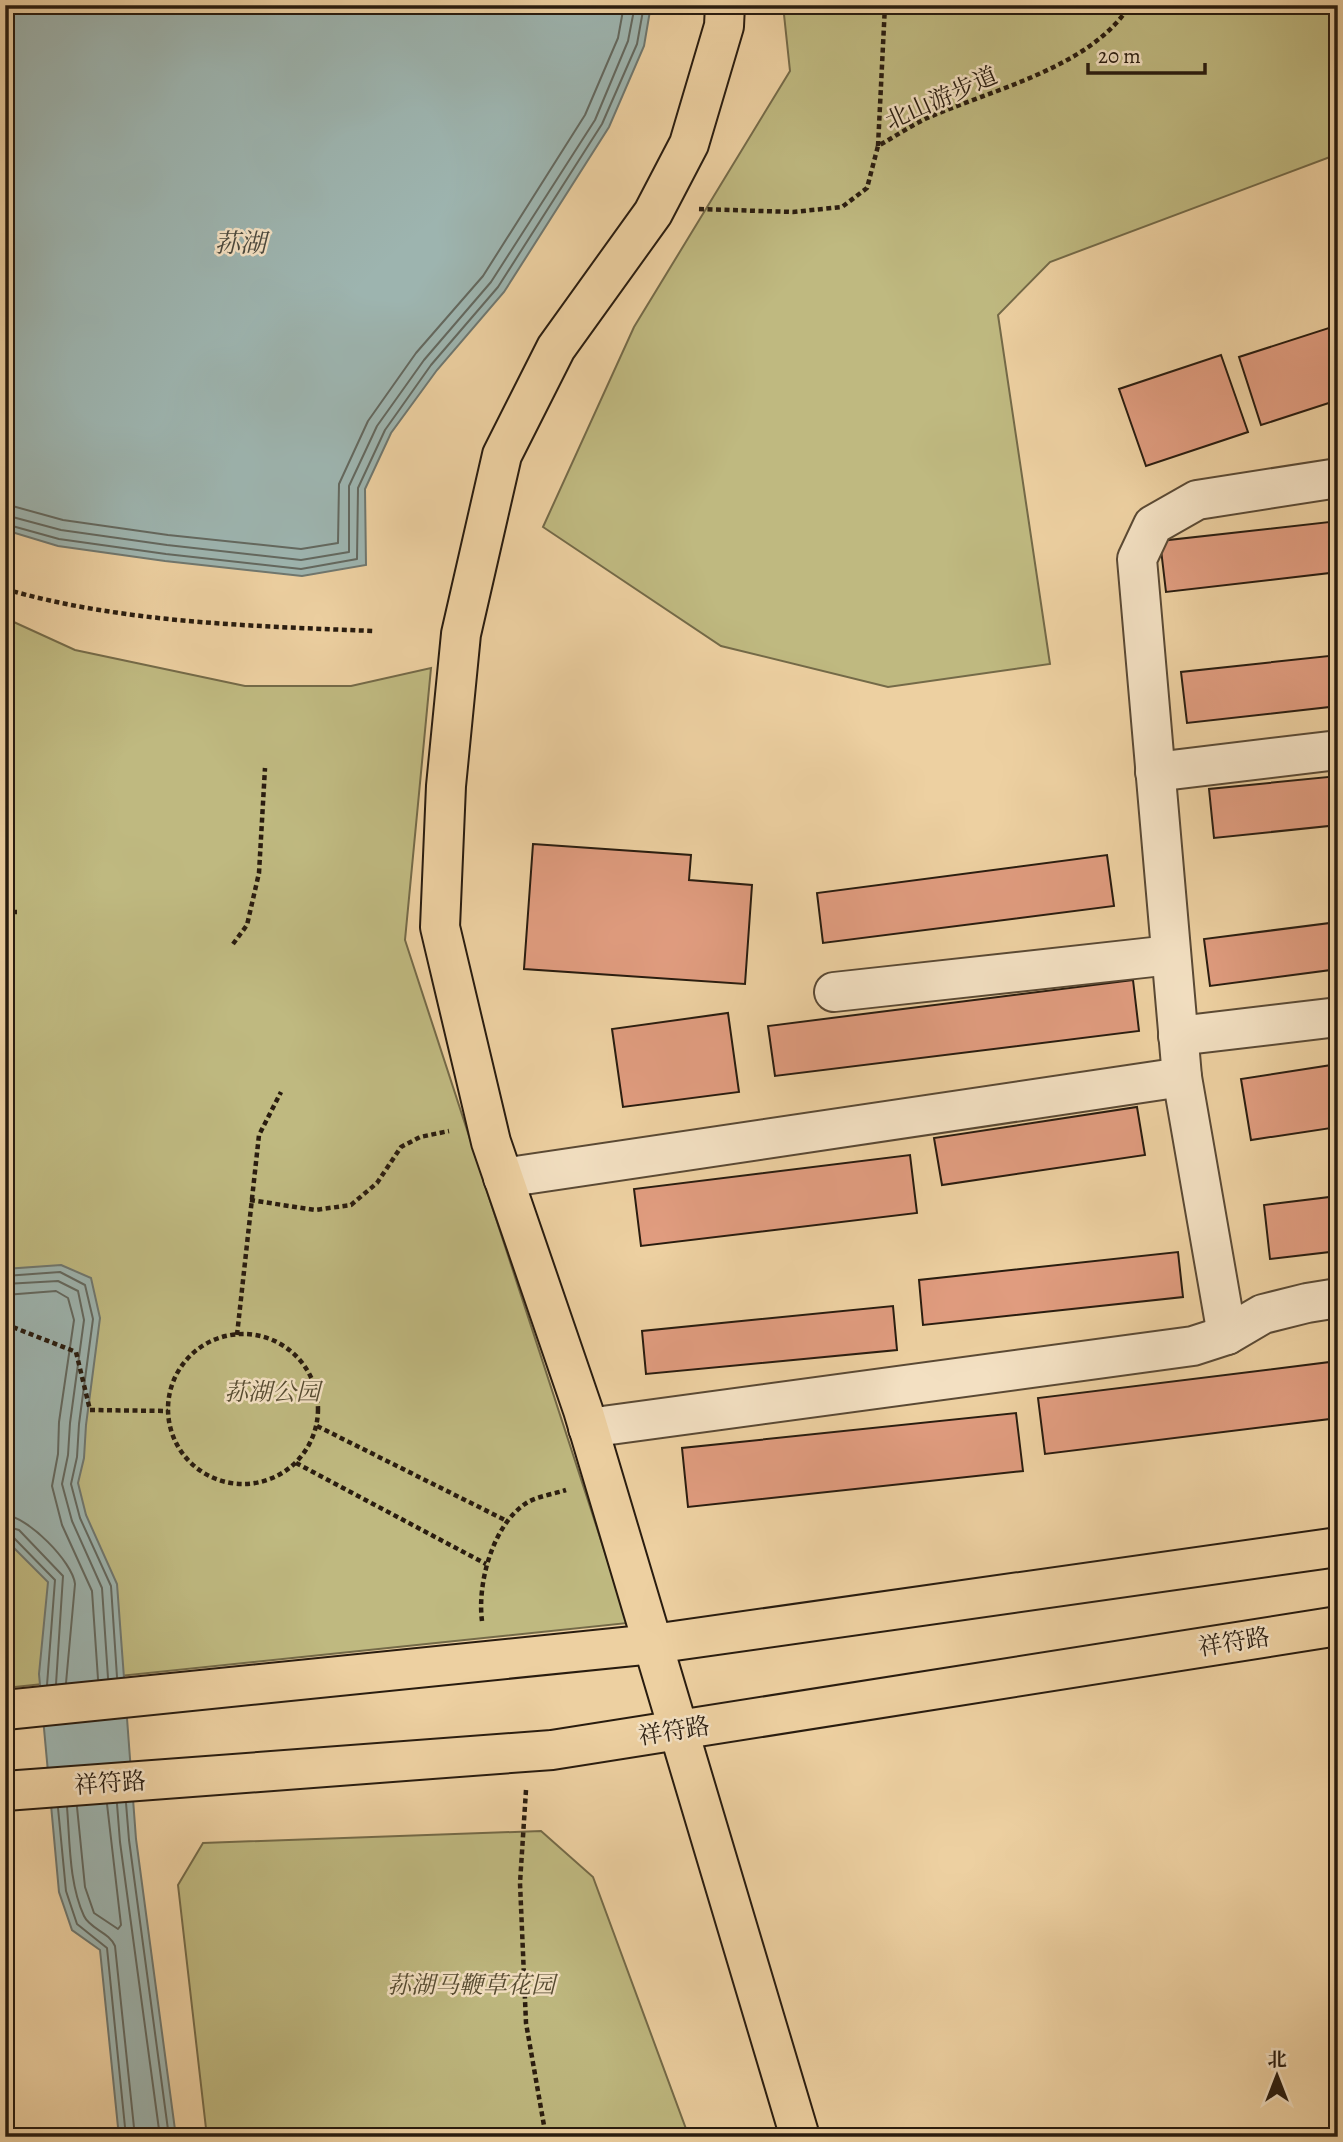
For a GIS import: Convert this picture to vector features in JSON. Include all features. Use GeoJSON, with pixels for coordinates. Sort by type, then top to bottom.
{"type":"FeatureCollection","features":[{"type":"Feature","properties":{"kind":"main road"},"geometry":{"type":"LineString","coordinates":[[725,5],[724,26],[689,144],[653,213],[556,348],[502,455],[461,634],[446,786],[440,927],[486,1124],[588,1428],[800,2137]]}},
{"type":"Feature","properties":{"kind":"main road"},"geometry":{"type":"LineString","coordinates":[[10,1710],[653,1644],[1338,1547]]}},
{"type":"Feature","properties":{"kind":"main road","name":"祥符路"},"geometry":{"type":"LineString","coordinates":[[14,1790],[528,1752],[678,1731],[1338,1626]]}},
{"type":"Feature","properties":{"kind":"lane"},"geometry":{"type":"LineString","coordinates":[[1227,1335],[1182,1077],[1137,559],[1153,525],[1197,500],[1338,478]]}},
{"type":"Feature","properties":{"kind":"lane"},"geometry":{"type":"LineString","coordinates":[[1155,772],[1338,750]]}},
{"type":"Feature","properties":{"kind":"lane"},"geometry":{"type":"LineString","coordinates":[[834,992],[1171,955]]}},
{"type":"Feature","properties":{"kind":"lane"},"geometry":{"type":"LineString","coordinates":[[1178,1036],[1338,1017]]}},
{"type":"Feature","properties":{"kind":"lane"},"geometry":{"type":"LineString","coordinates":[[503,1178],[1182,1077]]}},
{"type":"Feature","properties":{"kind":"lane"},"geometry":{"type":"LineString","coordinates":[[588,1428],[1193,1346],[1227,1335],[1262,1314],[1338,1298]]}},
{"type":"Feature","properties":{"kind":"path"},"geometry":{"type":"LineString","coordinates":[[878,146],[885,5]]}},
{"type":"Feature","properties":{"kind":"path","name":"北山游步道"},"geometry":{"type":"LineString","coordinates":[[653,213],[674,208],[793,212],[842,207],[867,188],[878,146],[923,120],[1028,79],[1090,47],[1121,21],[1130,5]]}},
{"type":"Feature","properties":{"kind":"path"},"geometry":{"type":"LineString","coordinates":[[5,589],[113,612],[267,627],[373,631]]}},
{"type":"Feature","properties":{"kind":"path"},"geometry":{"type":"LineString","coordinates":[[233,944],[247,925],[259,873],[265,768]]}},
{"type":"Feature","properties":{"kind":"path"},"geometry":{"type":"LineString","coordinates":[[5,912],[17,912]]}},
{"type":"Feature","properties":{"kind":"path"},"geometry":{"type":"LineString","coordinates":[[237,1335],[259,1135],[281,1092]]}},
{"type":"Feature","properties":{"kind":"path"},"geometry":{"type":"LineString","coordinates":[[250,1200],[315,1210],[351,1205],[377,1183],[401,1147],[419,1137],[486,1124]]}},
{"type":"Feature","properties":{"kind":"path"},"geometry":{"type":"LineString","coordinates":[[5,1324],[76,1352],[90,1410],[168,1411]]}},
{"type":"Feature","properties":{"kind":"path"},"geometry":{"type":"LineString","coordinates":[[248,1334],[269,1339],[288,1348],[304,1364],[314,1382],[319,1404],[317,1426],[310,1445],[296,1463],[278,1476],[257,1483],[235,1484],[213,1478],[194,1466],[180,1450],[171,1431],[168,1411],[170,1390],[178,1371],[190,1355],[207,1343],[226,1335],[237,1335],[248,1334]]}},
{"type":"Feature","properties":{"kind":"path"},"geometry":{"type":"LineString","coordinates":[[317,1426],[507,1521]]}},
{"type":"Feature","properties":{"kind":"path"},"geometry":{"type":"LineString","coordinates":[[296,1463],[486,1564]]}},
{"type":"Feature","properties":{"kind":"path"},"geometry":{"type":"LineString","coordinates":[[488,1661],[481,1610],[486,1564],[507,1521],[529,1502],[603,1478]]}},
{"type":"Feature","properties":{"kind":"path"},"geometry":{"type":"LineString","coordinates":[[528,1752],[520,1883],[526,2023],[546,2137]]}},
{"type":"Feature","properties":{"kind":"green space"},"geometry":{"type":"Polygon","coordinates":[[[783,5],[1338,5],[1338,154],[1050,262],[998,315],[1050,664],[888,687],[721,646],[543,527],[634,327],[790,71],[783,5]]]}},
{"type":"Feature","properties":{"kind":"green space","name":"荪湖公园"},"geometry":{"type":"Polygon","coordinates":[[[5,618],[75,650],[245,686],[351,686],[431,668],[405,940],[628,1623],[5,1688],[5,618]]]}},
{"type":"Feature","properties":{"kind":"green space","name":"荪湖马鞭草花园"},"geometry":{"type":"Polygon","coordinates":[[[541,1831],[593,1877],[689,2137],[207,2137],[178,1885],[203,1843],[541,1831]]]}},
{"type":"Feature","properties":{"kind":"water","name":"荪湖"},"geometry":{"type":"Polygon","coordinates":[[[5,5],[651,5],[644,46],[609,127],[504,292],[437,370],[391,433],[365,489],[366,565],[302,576],[58,546],[5,530],[5,5]]]}},
{"type":"Feature","properties":{"kind":"water"},"geometry":{"type":"Polygon","coordinates":[[[61,1265],[91,1278],[100,1318],[84,1458],[78,1483],[86,1515],[117,1584],[136,1839],[176,2137],[119,2137],[100,1950],[72,1930],[59,1892],[39,1674],[48,1582],[5,1539],[5,1269],[61,1265]]]}},
{"type":"Feature","properties":{"kind":"building"},"geometry":{"type":"Polygon","coordinates":[[[1338,325],[1338,400],[1261,425],[1239,357],[1338,325]]]}},
{"type":"Feature","properties":{"kind":"building"},"geometry":{"type":"Polygon","coordinates":[[[1221,355],[1248,432],[1146,466],[1119,389],[1221,355]]]}},
{"type":"Feature","properties":{"kind":"building"},"geometry":{"type":"Polygon","coordinates":[[[1338,521],[1338,572],[1166,592],[1160,541],[1338,521]]]}},
{"type":"Feature","properties":{"kind":"building"},"geometry":{"type":"Polygon","coordinates":[[[1338,655],[1338,706],[1187,723],[1181,672],[1338,655]]]}},
{"type":"Feature","properties":{"kind":"building"},"geometry":{"type":"Polygon","coordinates":[[[1338,776],[1338,825],[1214,838],[1209,789],[1338,776]]]}},
{"type":"Feature","properties":{"kind":"building"},"geometry":{"type":"Polygon","coordinates":[[[533,844],[691,855],[689,880],[752,885],[745,984],[524,969],[533,844]]]}},
{"type":"Feature","properties":{"kind":"building"},"geometry":{"type":"Polygon","coordinates":[[[1107,855],[1114,906],[823,943],[817,893],[1107,855]]]}},
{"type":"Feature","properties":{"kind":"building"},"geometry":{"type":"Polygon","coordinates":[[[1338,922],[1338,969],[1210,986],[1204,939],[1338,922]]]}},
{"type":"Feature","properties":{"kind":"building"},"geometry":{"type":"Polygon","coordinates":[[[1133,980],[1139,1031],[775,1076],[768,1026],[1133,980]]]}},
{"type":"Feature","properties":{"kind":"building"},"geometry":{"type":"Polygon","coordinates":[[[728,1013],[739,1092],[623,1107],[612,1029],[728,1013]]]}},
{"type":"Feature","properties":{"kind":"building"},"geometry":{"type":"Polygon","coordinates":[[[1338,1064],[1338,1127],[1251,1140],[1241,1079],[1338,1064]]]}},
{"type":"Feature","properties":{"kind":"building"},"geometry":{"type":"Polygon","coordinates":[[[1137,1107],[1145,1155],[942,1185],[934,1138],[1137,1107]]]}},
{"type":"Feature","properties":{"kind":"building"},"geometry":{"type":"Polygon","coordinates":[[[910,1155],[917,1213],[641,1246],[634,1189],[910,1155]]]}},
{"type":"Feature","properties":{"kind":"building"},"geometry":{"type":"Polygon","coordinates":[[[1338,1196],[1338,1251],[1270,1259],[1264,1205],[1338,1196]]]}},
{"type":"Feature","properties":{"kind":"building"},"geometry":{"type":"Polygon","coordinates":[[[1178,1252],[1183,1297],[923,1325],[919,1280],[1178,1252]]]}},
{"type":"Feature","properties":{"kind":"building"},"geometry":{"type":"Polygon","coordinates":[[[893,1306],[897,1350],[646,1374],[642,1331],[893,1306]]]}},
{"type":"Feature","properties":{"kind":"building"},"geometry":{"type":"Polygon","coordinates":[[[1338,1361],[1338,1418],[1045,1454],[1038,1398],[1338,1361]]]}},
{"type":"Feature","properties":{"kind":"building"},"geometry":{"type":"Polygon","coordinates":[[[1016,1413],[1023,1471],[688,1507],[682,1448],[1016,1413]]]}}]}
